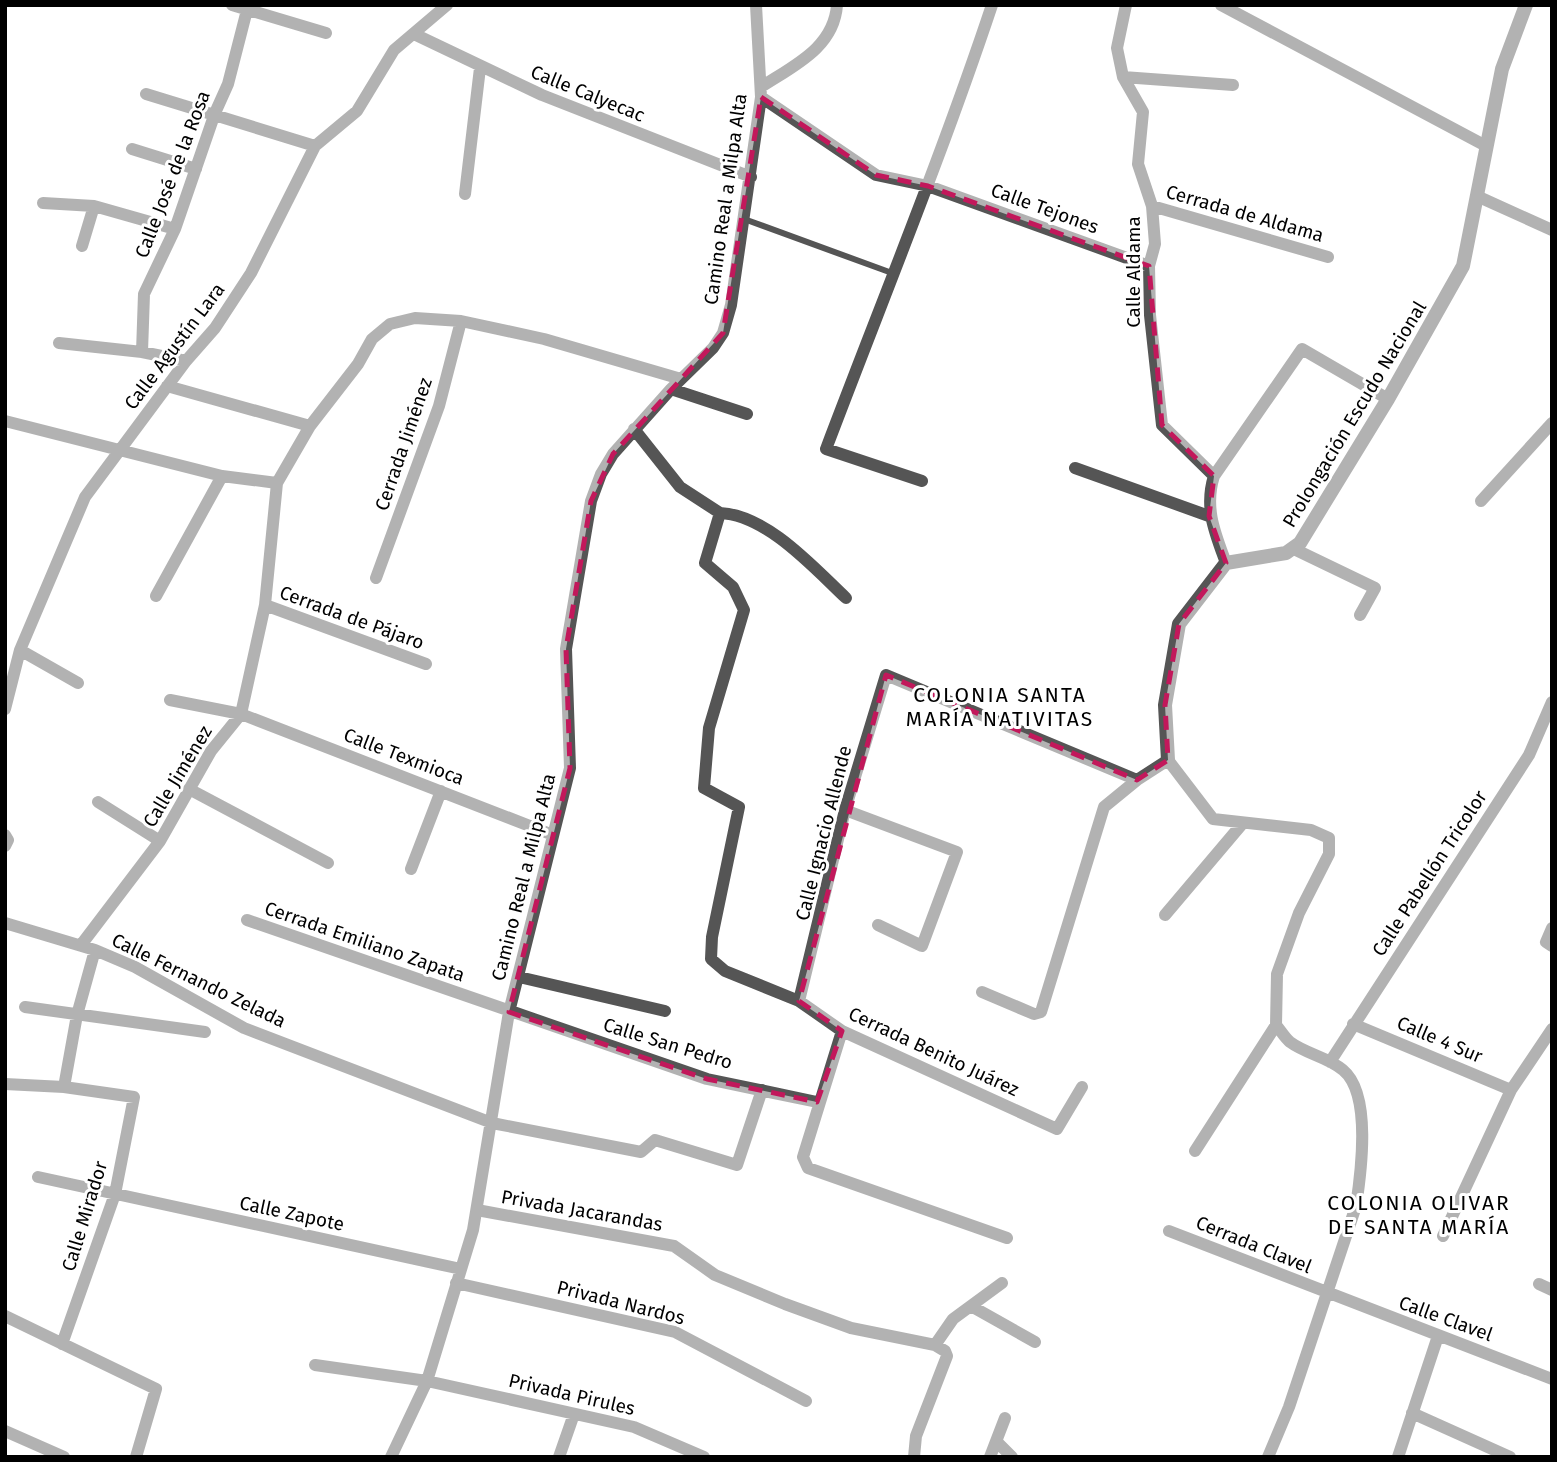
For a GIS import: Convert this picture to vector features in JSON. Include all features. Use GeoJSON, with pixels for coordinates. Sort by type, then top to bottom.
{"type":"FeatureCollection","features":[{"type":"Feature","properties":{"kind":"street"},"geometry":{"type":"LineString","coordinates":[[232,5],[326,33]]}},
{"type":"Feature","properties":{"kind":"street","name":"Calle Agustín Lara"},"geometry":{"type":"LineString","coordinates":[[5,709],[20,650],[85,497],[186,361],[215,328],[251,273],[314,146],[357,111],[394,50],[447,5]]}},
{"type":"Feature","properties":{"kind":"street","name":"Camino Real a Milpa Alta"},"geometry":{"type":"LineString","coordinates":[[391,1457],[427,1381],[477,1210],[509,1012],[570,768],[566,649],[592,501],[601,474],[634,429],[713,348],[723,333],[751,177],[761,92],[756,5]]}},
{"type":"Feature","properties":{"kind":"street"},"geometry":{"type":"LineString","coordinates":[[761,92],[810,56],[830,35],[837,5]]}},
{"type":"Feature","properties":{"kind":"street"},"geometry":{"type":"LineString","coordinates":[[922,481],[826,449],[892,272],[928,186],[992,5]]}},
{"type":"Feature","properties":{"kind":"street","name":"Calle Aldama"},"geometry":{"type":"LineString","coordinates":[[1126,5],[1117,48],[1123,77],[1143,112],[1138,164],[1152,206],[1155,244],[1149,266],[1151,329],[1162,425],[1214,476]]}},
{"type":"Feature","properties":{"kind":"street"},"geometry":{"type":"LineString","coordinates":[[1221,5],[1486,146]]}},
{"type":"Feature","properties":{"kind":"street","name":"Prolongación Escudo Nacional"},"geometry":{"type":"LineString","coordinates":[[1226,563],[1294,549],[1388,398],[1463,266],[1506,57],[1526,5]]}},
{"type":"Feature","properties":{"kind":"street","name":"Calle José de la Rosa"},"geometry":{"type":"LineString","coordinates":[[142,352],[144,294],[175,229],[215,113],[228,84],[247,10]]}},
{"type":"Feature","properties":{"kind":"street","name":"Calle Calyecac"},"geometry":{"type":"LineString","coordinates":[[414,34],[480,68],[751,177]]}},
{"type":"Feature","properties":{"kind":"street"},"geometry":{"type":"LineString","coordinates":[[465,194],[480,68]]}},
{"type":"Feature","properties":{"kind":"street"},"geometry":{"type":"LineString","coordinates":[[1123,77],[1233,85]]}},
{"type":"Feature","properties":{"kind":"street","name":"Calle Tejones"},"geometry":{"type":"LineString","coordinates":[[761,92],[876,175],[928,186],[1149,266]]}},
{"type":"Feature","properties":{"kind":"street"},"geometry":{"type":"LineString","coordinates":[[146,94],[215,113],[314,146]]}},
{"type":"Feature","properties":{"kind":"street"},"geometry":{"type":"LineString","coordinates":[[132,149],[196,169]]}},
{"type":"Feature","properties":{"kind":"street"},"geometry":{"type":"LineString","coordinates":[[1479,197],[1552,230]]}},
{"type":"Feature","properties":{"kind":"street"},"geometry":{"type":"LineString","coordinates":[[43,203],[94,206],[175,229]]}},
{"type":"Feature","properties":{"kind":"street"},"geometry":{"type":"LineString","coordinates":[[82,246],[94,206]]}},
{"type":"Feature","properties":{"kind":"street","name":"Cerrada de Aldama"},"geometry":{"type":"LineString","coordinates":[[1152,206],[1328,257]]}},
{"type":"Feature","properties":{"kind":"street"},"geometry":{"type":"LineString","coordinates":[[5,421],[222,475],[277,483],[310,426],[358,364],[372,339],[390,324],[415,318],[461,321],[544,339],[681,379]]}},
{"type":"Feature","properties":{"kind":"street","name":"Cerrada Jiménez"},"geometry":{"type":"LineString","coordinates":[[376,578],[439,406],[461,321]]}},
{"type":"Feature","properties":{"kind":"street"},"geometry":{"type":"LineString","coordinates":[[59,343],[142,352],[186,361]]}},
{"type":"Feature","properties":{"kind":"street"},"geometry":{"type":"LineString","coordinates":[[1195,1151],[1276,1026],[1276,974],[1299,913],[1329,854],[1330,844],[1323,832],[1242,824],[1213,818],[1168,760],[1165,705],[1179,624],[1226,563],[1209,516],[1209,493],[1214,476],[1302,349],[1388,398]]}},
{"type":"Feature","properties":{"kind":"street"},"geometry":{"type":"LineString","coordinates":[[167,386],[310,426]]}},
{"type":"Feature","properties":{"kind":"street"},"geometry":{"type":"LineString","coordinates":[[671,389],[747,414]]}},
{"type":"Feature","properties":{"kind":"street"},"geometry":{"type":"LineString","coordinates":[[1481,501],[1552,423]]}},
{"type":"Feature","properties":{"kind":"street"},"geometry":{"type":"LineString","coordinates":[[634,429],[680,487],[720,513],[737,513],[792,546],[846,598]]}},
{"type":"Feature","properties":{"kind":"street"},"geometry":{"type":"LineString","coordinates":[[1075,468],[1209,516]]}},
{"type":"Feature","properties":{"kind":"street"},"geometry":{"type":"LineString","coordinates":[[156,596],[222,475]]}},
{"type":"Feature","properties":{"kind":"street","name":"Calle Jiménez"},"geometry":{"type":"LineString","coordinates":[[81,944],[160,841],[211,751],[241,714],[265,606],[277,483]]}},
{"type":"Feature","properties":{"kind":"street","name":"Cerrada Benito Juárez"},"geometry":{"type":"LineString","coordinates":[[720,513],[705,563],[733,587],[744,610],[709,728],[704,788],[739,807],[712,937],[711,959],[725,971],[799,1001],[842,1031],[1057,1129],[1082,1087]]}},
{"type":"Feature","properties":{"kind":"street"},"geometry":{"type":"LineString","coordinates":[[1294,549],[1375,588],[1360,615]]}},
{"type":"Feature","properties":{"kind":"street","name":"Cerrada de Pájaro"},"geometry":{"type":"LineString","coordinates":[[265,606],[426,664]]}},
{"type":"Feature","properties":{"kind":"street"},"geometry":{"type":"LineString","coordinates":[[20,650],[78,683]]}},
{"type":"Feature","properties":{"kind":"street","name":"Calle Ignacio Allende"},"geometry":{"type":"LineString","coordinates":[[799,1001],[845,810],[886,675],[1137,780]]}},
{"type":"Feature","properties":{"kind":"street","name":"Calle Texmioca"},"geometry":{"type":"LineString","coordinates":[[170,700],[241,714],[554,835]]}},
{"type":"Feature","properties":{"kind":"street","name":"Calle Pabellón Tricolor"},"geometry":{"type":"LineString","coordinates":[[1330,1062],[1529,755],[1552,702]]}},
{"type":"Feature","properties":{"kind":"street"},"geometry":{"type":"LineString","coordinates":[[982,992],[1034,1014],[1041,1012],[1104,807],[1137,780],[1168,760]]}},
{"type":"Feature","properties":{"kind":"street"},"geometry":{"type":"LineString","coordinates":[[189,789],[328,863]]}},
{"type":"Feature","properties":{"kind":"street"},"geometry":{"type":"LineString","coordinates":[[411,869],[441,791]]}},
{"type":"Feature","properties":{"kind":"street"},"geometry":{"type":"LineString","coordinates":[[98,802],[160,841]]}},
{"type":"Feature","properties":{"kind":"street"},"geometry":{"type":"LineString","coordinates":[[845,810],[957,852],[922,947],[878,925]]}},
{"type":"Feature","properties":{"kind":"street"},"geometry":{"type":"LineString","coordinates":[[1165,915],[1242,824]]}},
{"type":"Feature","properties":{"kind":"street"},"geometry":{"type":"LineString","coordinates":[[5,835],[8,840],[5,846]]}},
{"type":"Feature","properties":{"kind":"street","name":"Cerrada Emiliano Zapata"},"geometry":{"type":"LineString","coordinates":[[247,920],[509,1012]]}},
{"type":"Feature","properties":{"kind":"street","name":"Calle Fernando Zelada"},"geometry":{"type":"LineString","coordinates":[[5,923],[81,944],[135,967],[244,1028],[492,1123],[641,1152],[655,1140],[737,1165],[762,1090]]}},
{"type":"Feature","properties":{"kind":"street"},"geometry":{"type":"LineString","coordinates":[[1552,928],[1546,942],[1552,946]]}},
{"type":"Feature","properties":{"kind":"street"},"geometry":{"type":"LineString","coordinates":[[5,1084],[64,1087],[77,1016],[95,950]]}},
{"type":"Feature","properties":{"kind":"street"},"geometry":{"type":"LineString","coordinates":[[519,977],[665,1011]]}},
{"type":"Feature","properties":{"kind":"street"},"geometry":{"type":"LineString","coordinates":[[25,1007],[205,1032]]}},
{"type":"Feature","properties":{"kind":"street","name":"Calle San Pedro"},"geometry":{"type":"LineString","coordinates":[[509,1012],[707,1079],[817,1102]]}},
{"type":"Feature","properties":{"kind":"street","name":"Calle 4 Sur"},"geometry":{"type":"LineString","coordinates":[[1353,1024],[1511,1090]]}},
{"type":"Feature","properties":{"kind":"street"},"geometry":{"type":"LineString","coordinates":[[1268,1457],[1289,1407],[1356,1206],[1363,1140],[1354,1088],[1345,1071],[1291,1042],[1276,1026]]}},
{"type":"Feature","properties":{"kind":"street"},"geometry":{"type":"LineString","coordinates":[[1443,1236],[1511,1090],[1547,1050],[1552,1029]]}},
{"type":"Feature","properties":{"kind":"street"},"geometry":{"type":"LineString","coordinates":[[842,1031],[817,1102],[803,1157],[808,1168],[1007,1238]]}},
{"type":"Feature","properties":{"kind":"street","name":"Calle Mirador"},"geometry":{"type":"LineString","coordinates":[[62,1344],[115,1194],[134,1097],[64,1087]]}},
{"type":"Feature","properties":{"kind":"street","name":"Calle Zapote"},"geometry":{"type":"LineString","coordinates":[[38,1177],[461,1269]]}},
{"type":"Feature","properties":{"kind":"street","name":"Privada Jacarandas"},"geometry":{"type":"LineString","coordinates":[[477,1210],[674,1246],[715,1275],[785,1304],[851,1328],[935,1345]]}},
{"type":"Feature","properties":{"kind":"street","name":"Cerrada Clavel"},"geometry":{"type":"LineString","coordinates":[[1169,1231],[1326,1293]]}},
{"type":"Feature","properties":{"kind":"street","name":"Privada Nardos"},"geometry":{"type":"LineString","coordinates":[[456,1283],[676,1332],[806,1401]]}},
{"type":"Feature","properties":{"kind":"street"},"geometry":{"type":"LineString","coordinates":[[914,1457],[916,1436],[947,1356],[945,1351],[935,1345],[953,1319],[1002,1283]]}},
{"type":"Feature","properties":{"kind":"street"},"geometry":{"type":"LineString","coordinates":[[1539,1284],[1552,1290]]}},
{"type":"Feature","properties":{"kind":"street","name":"Calle Clavel"},"geometry":{"type":"LineString","coordinates":[[1326,1293],[1552,1379]]}},
{"type":"Feature","properties":{"kind":"street"},"geometry":{"type":"LineString","coordinates":[[971,1306],[1035,1342]]}},
{"type":"Feature","properties":{"kind":"street"},"geometry":{"type":"LineString","coordinates":[[5,1316],[156,1389],[136,1457]]}},
{"type":"Feature","properties":{"kind":"street"},"geometry":{"type":"LineString","coordinates":[[1398,1457],[1438,1336]]}},
{"type":"Feature","properties":{"kind":"street","name":"Privada Pirules"},"geometry":{"type":"LineString","coordinates":[[315,1365],[427,1381],[634,1427],[704,1457]]}},
{"type":"Feature","properties":{"kind":"street"},"geometry":{"type":"LineString","coordinates":[[559,1457],[574,1413]]}},
{"type":"Feature","properties":{"kind":"street"},"geometry":{"type":"LineString","coordinates":[[1412,1413],[1510,1457]]}},
{"type":"Feature","properties":{"kind":"street"},"geometry":{"type":"LineString","coordinates":[[990,1457],[1005,1418]]}},
{"type":"Feature","properties":{"kind":"street"},"geometry":{"type":"LineString","coordinates":[[5,1431],[64,1457]]}},
{"type":"Feature","properties":{"kind":"street"},"geometry":{"type":"LineString","coordinates":[[997,1442],[1012,1457]]}},
{"type":"Feature","properties":{"kind":"lane"},"geometry":{"type":"LineString","coordinates":[[744,219],[892,272]]}},
{"type":"Feature","properties":{"kind":"highlighted area"},"geometry":{"type":"Polygon","coordinates":[[[761,97],[876,175],[928,186],[1149,266],[1162,425],[1214,476],[1209,516],[1226,563],[1179,624],[1165,705],[1168,760],[1137,780],[886,675],[799,1001],[842,1031],[817,1102],[707,1079],[509,1012],[570,768],[566,649],[591,501],[613,454],[723,333],[761,97]]]}},
{"type":"Feature","properties":{"kind":"district","name":"COLONIA SANTA MARÍA NATIVITAS"},"geometry":{"type":"Point","coordinates":[1000,707]}},
{"type":"Feature","properties":{"kind":"district","name":"COLONIA OLIVAR DE SANTA MARÍA"},"geometry":{"type":"Point","coordinates":[1419,1215]}}]}
